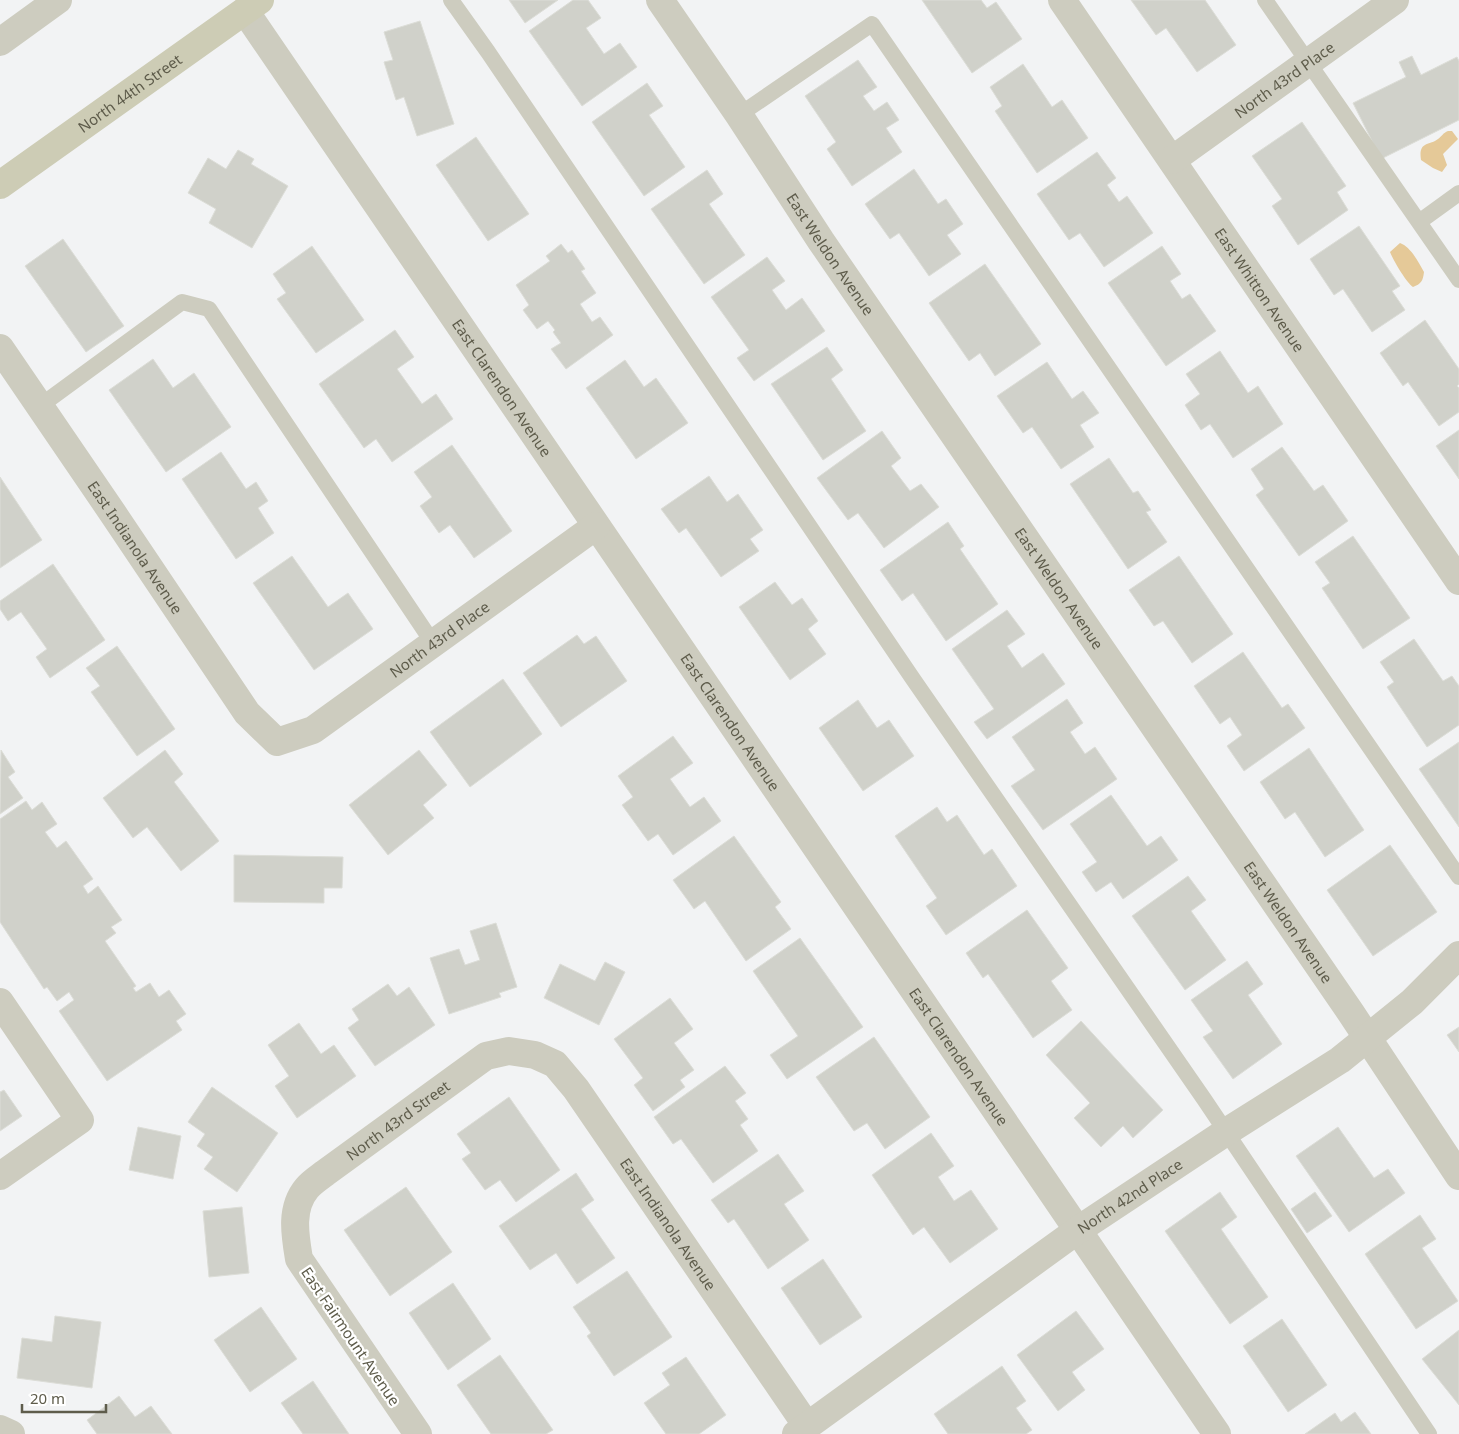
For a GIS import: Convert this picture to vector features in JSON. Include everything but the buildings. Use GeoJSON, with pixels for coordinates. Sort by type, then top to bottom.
{"type":"FeatureCollection","features":[{"type":"Feature","properties":{"kind":"main road","name":"North 44th Street"},"geometry":{"type":"LineString","coordinates":[[0,185],[247,4]]}},
{"type":"Feature","properties":{"kind":"street"},"geometry":{"type":"LineString","coordinates":[[0,42],[58,0]]}},
{"type":"Feature","properties":{"kind":"street","name":"East Weldon Avenue"},"geometry":{"type":"LineString","coordinates":[[660,0],[739,115],[826,250],[1368,1037],[1459,1176]]}},
{"type":"Feature","properties":{"kind":"street","name":"East Whitton Avenue"},"geometry":{"type":"LineString","coordinates":[[1062,0],[1459,581]]}},
{"type":"Feature","properties":{"kind":"street","name":"North 43rd Place"},"geometry":{"type":"LineString","coordinates":[[1172,160],[1396,0]]}},
{"type":"Feature","properties":{"kind":"street","name":"East Clarendon Avenue"},"geometry":{"type":"LineString","coordinates":[[247,4],[596,526],[1217,1434]]}},
{"type":"Feature","properties":{"kind":"street","name":"East Indianola Avenue"},"geometry":{"type":"LineString","coordinates":[[0,348],[246,713],[277,742]]}},
{"type":"Feature","properties":{"kind":"street","name":"North 43rd Place"},"geometry":{"type":"LineString","coordinates":[[277,742],[313,730],[596,526]]}},
{"type":"Feature","properties":{"kind":"street","name":"North 42nd Place"},"geometry":{"type":"LineString","coordinates":[[801,1430],[1078,1230],[1226,1132],[1340,1060],[1412,1002],[1459,955]]}},
{"type":"Feature","properties":{"kind":"street"},"geometry":{"type":"LineString","coordinates":[[0,1002],[80,1120],[0,1176]]}},
{"type":"Feature","properties":{"kind":"street","name":"East Indianola Avenue"},"geometry":{"type":"LineString","coordinates":[[509,1051],[535,1055],[555,1064],[576,1089],[801,1430]]}},
{"type":"Feature","properties":{"kind":"street","name":"North 43rd Street"},"geometry":{"type":"LineString","coordinates":[[298,1204],[307,1188],[325,1173],[458,1075],[486,1056],[509,1051]]}},
{"type":"Feature","properties":{"kind":"street","name":"East Fairmount Avenue"},"geometry":{"type":"LineString","coordinates":[[298,1204],[294,1227],[298,1259],[418,1434]]}},
{"type":"Feature","properties":{"kind":"street"},"geometry":{"type":"LineString","coordinates":[[0,1428],[11,1434]]}},
{"type":"Feature","properties":{"kind":"lane"},"geometry":{"type":"LineString","coordinates":[[451,0],[913,679],[1226,1132],[1429,1434]]}},
{"type":"Feature","properties":{"kind":"lane"},"geometry":{"type":"LineString","coordinates":[[1265,0],[1459,280]]}},
{"type":"Feature","properties":{"kind":"lane"},"geometry":{"type":"LineString","coordinates":[[739,115],[872,24],[1459,878]]}},
{"type":"Feature","properties":{"kind":"lane"},"geometry":{"type":"LineString","coordinates":[[1419,222],[1459,193]]}},
{"type":"Feature","properties":{"kind":"lane"},"geometry":{"type":"LineString","coordinates":[[40,406],[182,302],[209,309],[434,643]]}},
{"type":"Feature","properties":{"kind":"shaded area"},"geometry":{"type":"Polygon","coordinates":[[[1448,131],[1452,131],[1458,139],[1443,154],[1447,165],[1442,172],[1421,160],[1420,154],[1425,145],[1435,141],[1448,131]]]}},
{"type":"Feature","properties":{"kind":"shaded area"},"geometry":{"type":"Polygon","coordinates":[[[1400,243],[1411,252],[1424,272],[1421,282],[1413,287],[1400,271],[1390,252],[1400,243]]]}}]}
